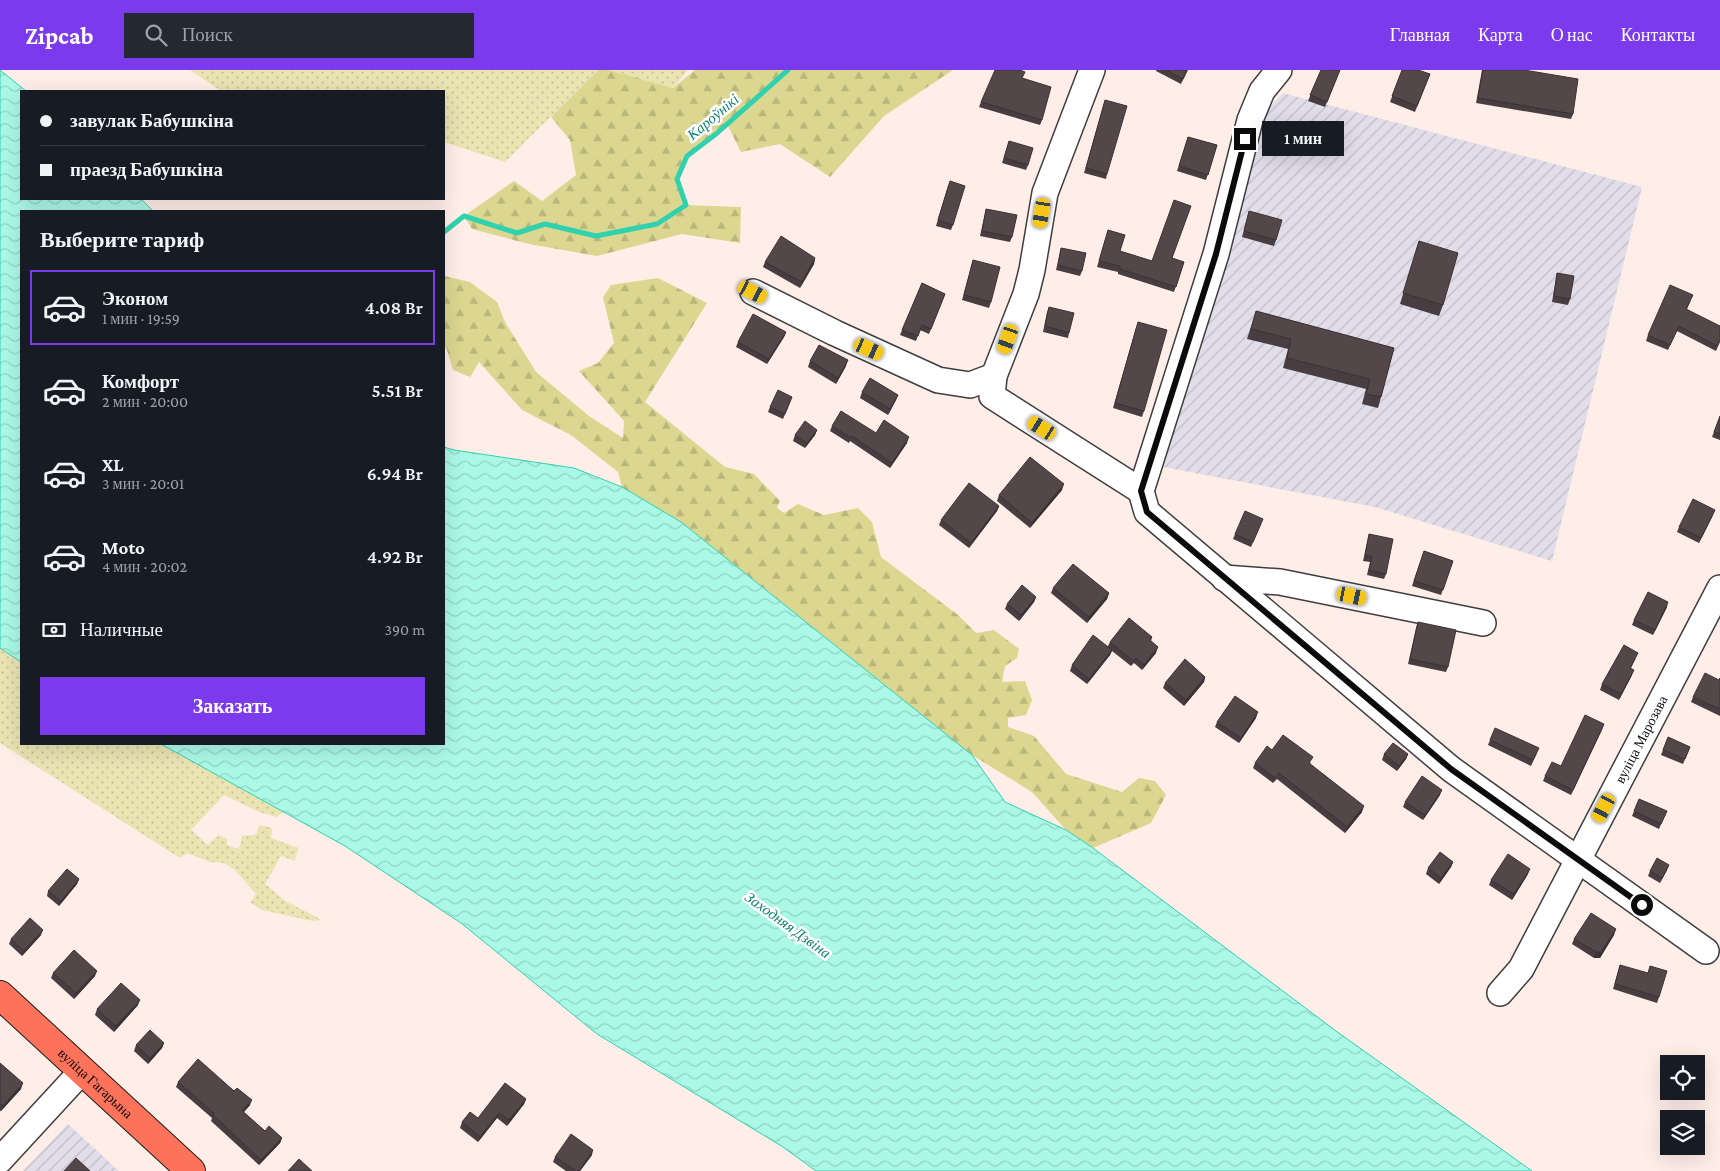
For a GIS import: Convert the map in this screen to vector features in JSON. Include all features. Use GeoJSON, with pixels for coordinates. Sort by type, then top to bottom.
{"type":"FeatureCollection","features":[{"type":"Feature","properties":{"kind":"main road","name":"вуліца Гагарына"},"geometry":{"type":"LineString","coordinates":[[0,995],[191,1171]]}},
{"type":"Feature","properties":{"kind":"street"},"geometry":{"type":"LineString","coordinates":[[1092,70],[1045,193],[1026,294],[994,376],[992,396],[1141,491]]}},
{"type":"Feature","properties":{"kind":"street"},"geometry":{"type":"LineString","coordinates":[[1279,70],[1262,91],[1250,120],[1216,254],[1141,491],[1147,512],[1451,769],[1706,951]]}},
{"type":"Feature","properties":{"kind":"street"},"geometry":{"type":"LineString","coordinates":[[753,292],[835,333],[938,380],[970,385],[994,376]]}},
{"type":"Feature","properties":{"kind":"street"},"geometry":{"type":"LineString","coordinates":[[1224,578],[1280,582],[1483,624]]}},
{"type":"Feature","properties":{"kind":"street","name":"вуліца Марозава"},"geometry":{"type":"LineString","coordinates":[[1500,993],[1521,969],[1720,588]]}},
{"type":"Feature","properties":{"kind":"street"},"geometry":{"type":"LineString","coordinates":[[0,1160],[82,1071]]}},
{"type":"Feature","properties":{"kind":"shaded area"},"geometry":{"type":"Polygon","coordinates":[[[190,70],[598,70],[505,162],[445,142],[445,90],[220,90],[190,70]]]}},
{"type":"Feature","properties":{"kind":"shaded area"},"geometry":{"type":"Polygon","coordinates":[[[609,70],[688,70],[673,88],[609,70]]]}},
{"type":"Feature","properties":{"kind":"shaded area"},"geometry":{"type":"Polygon","coordinates":[[[1283,93],[1642,187],[1552,561],[1375,507],[1158,466],[1263,113],[1283,93]]]}},
{"type":"Feature","properties":{"kind":"shaded area"},"geometry":{"type":"Polygon","coordinates":[[[0,648],[20,661],[20,745],[163,745],[283,812],[277,817],[259,812],[224,795],[191,830],[208,845],[219,835],[227,839],[227,845],[239,849],[242,836],[256,835],[259,825],[272,828],[271,838],[298,848],[295,861],[281,856],[265,884],[287,902],[322,920],[313,921],[262,910],[250,902],[256,894],[235,870],[224,863],[210,862],[187,853],[180,858],[0,743],[0,648]]]}},
{"type":"Feature","properties":{"kind":"shaded area"},"geometry":{"type":"Polygon","coordinates":[[[68,1124],[119,1171],[23,1171],[68,1124]]]}},
{"type":"Feature","properties":{"kind":"green space"},"geometry":{"type":"Polygon","coordinates":[[[598,70],[609,70],[673,88],[695,70],[953,70],[884,116],[830,177],[780,144],[741,152],[727,124],[687,156],[677,179],[686,205],[741,207],[740,243],[682,234],[597,256],[529,244],[472,229],[464,216],[514,181],[542,201],[576,175],[570,140],[551,117],[598,70]]]}},
{"type":"Feature","properties":{"kind":"green space"},"geometry":{"type":"Polygon","coordinates":[[[445,276],[470,282],[497,302],[505,322],[536,372],[589,416],[623,438],[624,421],[579,371],[598,363],[614,343],[603,297],[611,285],[658,278],[707,303],[645,402],[725,467],[754,474],[780,501],[777,508],[784,513],[798,504],[824,515],[858,508],[872,522],[881,557],[958,615],[976,633],[994,630],[1019,649],[1017,658],[1005,666],[1002,682],[1025,681],[1032,700],[1026,715],[1008,718],[1008,727],[1034,736],[1066,774],[1122,792],[1139,778],[1155,781],[1166,795],[1151,823],[1093,848],[1066,830],[1032,792],[972,755],[681,522],[622,487],[618,472],[571,435],[522,410],[479,362],[470,377],[453,370],[446,347],[445,276]]]}},
{"type":"Feature","properties":{"kind":"water"},"geometry":{"type":"Polygon","coordinates":[[[0,70],[25,90],[20,90],[20,200],[142,200],[152,210],[20,210],[20,661],[0,648],[0,70]]]}},
{"type":"Feature","properties":{"kind":"water","name":"Заходняя Дзвіна"},"geometry":{"type":"Polygon","coordinates":[[[445,447],[574,468],[622,487],[681,522],[972,755],[1005,802],[1066,830],[1093,848],[1336,1031],[1532,1171],[816,1171],[783,1147],[597,1034],[461,923],[345,846],[163,745],[445,745],[445,447]]]}},
{"type":"Feature","properties":{"kind":"building"},"geometry":{"type":"Polygon","coordinates":[[[995,70],[1020,70],[1025,72],[1022,78],[1051,87],[1042,120],[981,102],[995,70]]]}},
{"type":"Feature","properties":{"kind":"building"},"geometry":{"type":"Polygon","coordinates":[[[1166,70],[1187,70],[1183,79],[1166,70]]]}},
{"type":"Feature","properties":{"kind":"building"},"geometry":{"type":"Polygon","coordinates":[[[1321,70],[1340,70],[1327,102],[1310,95],[1321,70]]]}},
{"type":"Feature","properties":{"kind":"building"},"geometry":{"type":"Polygon","coordinates":[[[1402,70],[1418,70],[1430,74],[1417,106],[1392,96],[1402,70]]]}},
{"type":"Feature","properties":{"kind":"building"},"geometry":{"type":"Polygon","coordinates":[[[1483,70],[1524,70],[1578,79],[1573,114],[1478,98],[1483,70]]]}},
{"type":"Feature","properties":{"kind":"building"},"geometry":{"type":"Polygon","coordinates":[[[1105,100],[1127,106],[1107,174],[1086,168],[1105,100]]]}},
{"type":"Feature","properties":{"kind":"building"},"geometry":{"type":"Polygon","coordinates":[[[1188,137],[1217,145],[1208,175],[1179,166],[1188,137]]]}},
{"type":"Feature","properties":{"kind":"building"},"geometry":{"type":"Polygon","coordinates":[[[1009,141],[1033,148],[1028,165],[1004,158],[1009,141]]]}},
{"type":"Feature","properties":{"kind":"building"},"geometry":{"type":"Polygon","coordinates":[[[950,181],[965,186],[953,225],[938,220],[950,181]]]}},
{"type":"Feature","properties":{"kind":"building"},"geometry":{"type":"Polygon","coordinates":[[[1174,200],[1191,206],[1172,258],[1184,262],[1176,287],[1120,269],[1120,266],[1099,261],[1108,230],[1125,235],[1120,251],[1152,261],[1174,200]]]}},
{"type":"Feature","properties":{"kind":"building"},"geometry":{"type":"Polygon","coordinates":[[[986,209],[1017,215],[1012,237],[982,231],[986,209]]]}},
{"type":"Feature","properties":{"kind":"building"},"geometry":{"type":"Polygon","coordinates":[[[1249,211],[1282,220],[1276,240],[1244,231],[1249,211]]]}},
{"type":"Feature","properties":{"kind":"building"},"geometry":{"type":"Polygon","coordinates":[[[781,236],[815,258],[802,282],[765,262],[781,236]]]}},
{"type":"Feature","properties":{"kind":"building"},"geometry":{"type":"Polygon","coordinates":[[[1419,241],[1458,253],[1443,305],[1403,293],[1419,241]]]}},
{"type":"Feature","properties":{"kind":"building"},"geometry":{"type":"Polygon","coordinates":[[[1061,248],[1086,253],[1082,271],[1058,265],[1061,248]]]}},
{"type":"Feature","properties":{"kind":"building"},"geometry":{"type":"Polygon","coordinates":[[[973,260],[1000,267],[991,302],[964,295],[973,260]]]}},
{"type":"Feature","properties":{"kind":"building"},"geometry":{"type":"Polygon","coordinates":[[[1557,273],[1574,276],[1570,299],[1554,296],[1557,273]]]}},
{"type":"Feature","properties":{"kind":"building"},"geometry":{"type":"Polygon","coordinates":[[[922,283],[945,294],[931,329],[922,325],[918,336],[902,330],[922,283]]]}},
{"type":"Feature","properties":{"kind":"building"},"geometry":{"type":"Polygon","coordinates":[[[1670,285],[1693,295],[1686,309],[1720,326],[1720,340],[1717,346],[1679,326],[1670,345],[1648,335],[1670,285]]]}},
{"type":"Feature","properties":{"kind":"building"},"geometry":{"type":"Polygon","coordinates":[[[1049,307],[1074,313],[1069,333],[1045,326],[1049,307]]]}},
{"type":"Feature","properties":{"kind":"building"},"geometry":{"type":"Polygon","coordinates":[[[1256,311],[1394,348],[1381,397],[1366,394],[1370,379],[1287,358],[1291,339],[1251,329],[1256,311]]]}},
{"type":"Feature","properties":{"kind":"building"},"geometry":{"type":"Polygon","coordinates":[[[753,314],[786,332],[769,359],[738,342],[753,314]]]}},
{"type":"Feature","properties":{"kind":"building"},"geometry":{"type":"Polygon","coordinates":[[[1138,322],[1167,330],[1144,411],[1115,403],[1138,322]]]}},
{"type":"Feature","properties":{"kind":"building"},"geometry":{"type":"Polygon","coordinates":[[[819,345],[848,360],[838,378],[810,361],[819,345]]]}},
{"type":"Feature","properties":{"kind":"building"},"geometry":{"type":"Polygon","coordinates":[[[870,378],[898,395],[890,409],[862,392],[870,378]]]}},
{"type":"Feature","properties":{"kind":"building"},"geometry":{"type":"Polygon","coordinates":[[[778,390],[792,397],[785,414],[770,407],[778,390]]]}},
{"type":"Feature","properties":{"kind":"building"},"geometry":{"type":"Polygon","coordinates":[[[841,411],[876,433],[884,420],[909,437],[892,463],[852,436],[851,438],[832,426],[841,411]]]}},
{"type":"Feature","properties":{"kind":"building"},"geometry":{"type":"Polygon","coordinates":[[[1720,416],[1720,434],[1714,432],[1720,416]]]}},
{"type":"Feature","properties":{"kind":"building"},"geometry":{"type":"Polygon","coordinates":[[[805,421],[817,430],[807,443],[795,435],[805,421]]]}},
{"type":"Feature","properties":{"kind":"building"},"geometry":{"type":"Polygon","coordinates":[[[1030,457],[1064,484],[1032,523],[999,495],[1030,457]]]}},
{"type":"Feature","properties":{"kind":"building"},"geometry":{"type":"Polygon","coordinates":[[[969,483],[999,506],[971,543],[941,520],[969,483]]]}},
{"type":"Feature","properties":{"kind":"building"},"geometry":{"type":"Polygon","coordinates":[[[1693,499],[1715,510],[1701,538],[1679,527],[1693,499]]]}},
{"type":"Feature","properties":{"kind":"building"},"geometry":{"type":"Polygon","coordinates":[[[1245,511],[1263,519],[1253,542],[1235,534],[1245,511]]]}},
{"type":"Feature","properties":{"kind":"building"},"geometry":{"type":"Polygon","coordinates":[[[1369,534],[1393,539],[1386,574],[1369,570],[1372,557],[1365,555],[1369,534]]]}},
{"type":"Feature","properties":{"kind":"building"},"geometry":{"type":"Polygon","coordinates":[[[1424,551],[1453,561],[1443,590],[1414,581],[1424,551]]]}},
{"type":"Feature","properties":{"kind":"building"},"geometry":{"type":"Polygon","coordinates":[[[1073,564],[1109,593],[1089,617],[1053,588],[1073,564]]]}},
{"type":"Feature","properties":{"kind":"building"},"geometry":{"type":"Polygon","coordinates":[[[1022,585],[1036,597],[1021,615],[1007,604],[1022,585]]]}},
{"type":"Feature","properties":{"kind":"building"},"geometry":{"type":"Polygon","coordinates":[[[1648,592],[1668,602],[1655,630],[1634,620],[1648,592]]]}},
{"type":"Feature","properties":{"kind":"building"},"geometry":{"type":"Polygon","coordinates":[[[1129,618],[1152,637],[1150,640],[1158,647],[1144,665],[1136,658],[1133,661],[1110,642],[1129,618]]]}},
{"type":"Feature","properties":{"kind":"building"},"geometry":{"type":"Polygon","coordinates":[[[1418,622],[1456,630],[1448,667],[1410,659],[1418,622]]]}},
{"type":"Feature","properties":{"kind":"building"},"geometry":{"type":"Polygon","coordinates":[[[1093,635],[1112,650],[1089,679],[1072,665],[1093,635]]]}},
{"type":"Feature","properties":{"kind":"building"},"geometry":{"type":"Polygon","coordinates":[[[1624,645],[1638,653],[1630,668],[1634,670],[1621,694],[1602,684],[1624,645]]]}},
{"type":"Feature","properties":{"kind":"building"},"geometry":{"type":"Polygon","coordinates":[[[1185,659],[1205,677],[1186,700],[1165,683],[1185,659]]]}},
{"type":"Feature","properties":{"kind":"building"},"geometry":{"type":"Polygon","coordinates":[[[1705,673],[1719,680],[1720,678],[1720,709],[1693,697],[1705,673]]]}},
{"type":"Feature","properties":{"kind":"building"},"geometry":{"type":"Polygon","coordinates":[[[1235,696],[1258,712],[1241,738],[1217,722],[1235,696]]]}},
{"type":"Feature","properties":{"kind":"building"},"geometry":{"type":"Polygon","coordinates":[[[1585,715],[1604,724],[1573,790],[1545,776],[1552,762],[1561,766],[1585,715]]]}},
{"type":"Feature","properties":{"kind":"building"},"geometry":{"type":"Polygon","coordinates":[[[1495,728],[1539,748],[1533,760],[1490,740],[1495,728]]]}},
{"type":"Feature","properties":{"kind":"building"},"geometry":{"type":"Polygon","coordinates":[[[1283,735],[1313,757],[1309,763],[1364,806],[1347,827],[1279,773],[1275,778],[1255,763],[1267,746],[1272,750],[1283,735]]]}},
{"type":"Feature","properties":{"kind":"building"},"geometry":{"type":"Polygon","coordinates":[[[1668,737],[1690,747],[1685,759],[1663,750],[1668,737]]]}},
{"type":"Feature","properties":{"kind":"building"},"geometry":{"type":"Polygon","coordinates":[[[1393,743],[1408,754],[1399,766],[1384,754],[1393,743]]]}},
{"type":"Feature","properties":{"kind":"building"},"geometry":{"type":"Polygon","coordinates":[[[1422,776],[1442,790],[1425,815],[1405,802],[1422,776]]]}},
{"type":"Feature","properties":{"kind":"building"},"geometry":{"type":"Polygon","coordinates":[[[1639,799],[1667,811],[1661,824],[1634,811],[1639,799]]]}},
{"type":"Feature","properties":{"kind":"building"},"geometry":{"type":"Polygon","coordinates":[[[1440,852],[1453,862],[1441,878],[1428,868],[1440,852]]]}},
{"type":"Feature","properties":{"kind":"building"},"geometry":{"type":"Polygon","coordinates":[[[1508,854],[1530,869],[1514,894],[1491,880],[1508,854]]]}},
{"type":"Feature","properties":{"kind":"building"},"geometry":{"type":"Polygon","coordinates":[[[1657,858],[1669,865],[1662,878],[1650,871],[1657,858]]]}},
{"type":"Feature","properties":{"kind":"building"},"geometry":{"type":"Polygon","coordinates":[[[67,869],[79,879],[61,901],[48,891],[67,869]]]}},
{"type":"Feature","properties":{"kind":"building"},"geometry":{"type":"Polygon","coordinates":[[[1591,913],[1616,929],[1601,952],[1596,952],[1574,939],[1591,913]]]}},
{"type":"Feature","properties":{"kind":"building"},"geometry":{"type":"Polygon","coordinates":[[[30,918],[43,930],[24,951],[11,939],[30,918]]]}},
{"type":"Feature","properties":{"kind":"building"},"geometry":{"type":"Polygon","coordinates":[[[74,950],[97,971],[76,993],[53,973],[74,950]]]}},
{"type":"Feature","properties":{"kind":"building"},"geometry":{"type":"Polygon","coordinates":[[[1620,965],[1648,973],[1650,966],[1667,971],[1659,997],[1615,984],[1620,965]]]}},
{"type":"Feature","properties":{"kind":"building"},"geometry":{"type":"Polygon","coordinates":[[[121,983],[140,1000],[116,1026],[97,1009],[121,983]]]}},
{"type":"Feature","properties":{"kind":"building"},"geometry":{"type":"Polygon","coordinates":[[[150,1030],[164,1043],[150,1058],[136,1045],[150,1030]]]}},
{"type":"Feature","properties":{"kind":"building"},"geometry":{"type":"Polygon","coordinates":[[[198,1059],[234,1091],[237,1088],[252,1100],[242,1111],[265,1131],[269,1126],[282,1138],[261,1160],[213,1115],[214,1113],[178,1082],[198,1059]]]}},
{"type":"Feature","properties":{"kind":"building"},"geometry":{"type":"Polygon","coordinates":[[[0,1063],[23,1083],[3,1106],[0,1104],[0,1063]]]}},
{"type":"Feature","properties":{"kind":"building"},"geometry":{"type":"Polygon","coordinates":[[[505,1083],[526,1099],[509,1120],[499,1113],[480,1137],[462,1122],[470,1112],[478,1118],[505,1083]]]}},
{"type":"Feature","properties":{"kind":"building"},"geometry":{"type":"Polygon","coordinates":[[[571,1134],[593,1150],[579,1171],[576,1171],[555,1157],[571,1134]]]}},
{"type":"Feature","properties":{"kind":"building"},"geometry":{"type":"Polygon","coordinates":[[[76,1158],[90,1171],[64,1171],[76,1158]]]}},
{"type":"Feature","properties":{"kind":"building"},"geometry":{"type":"Polygon","coordinates":[[[299,1159],[312,1171],[288,1171],[299,1159]]]}},
{"type":"Feature","properties":{"kind":"waterway","name":"Кароўнікі"},"geometry":{"type":"LineString","coordinates":[[445,231],[464,216],[517,233],[545,224],[596,236],[657,224],[686,205],[677,179],[687,156],[716,134],[788,70]]}},
{"type":"Feature","properties":{"kind":"route"},"geometry":{"type":"LineString","coordinates":[[1245,139],[1216,254],[1141,491],[1147,512],[1451,769],[1642,905]]}}]}
